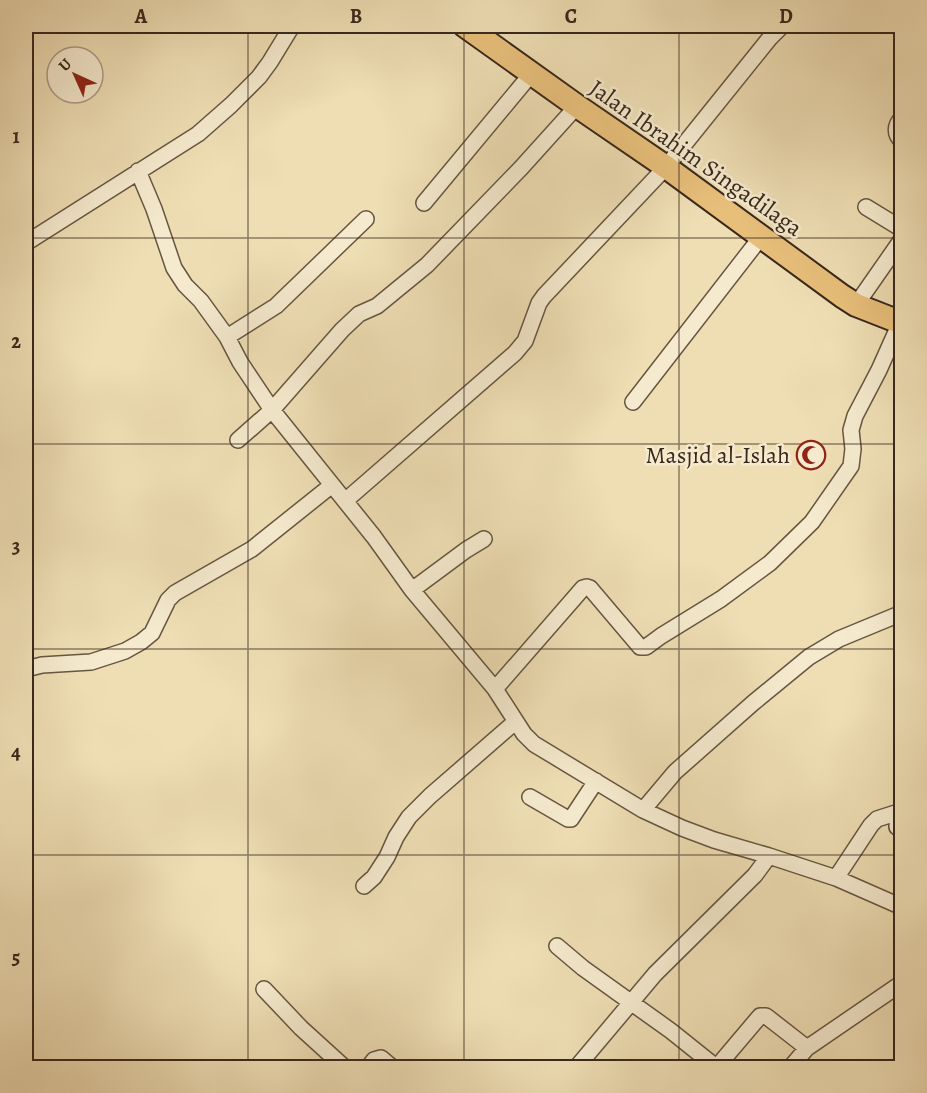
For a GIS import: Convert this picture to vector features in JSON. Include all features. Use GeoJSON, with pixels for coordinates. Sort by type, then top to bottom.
{"type":"FeatureCollection","features":[{"type":"Feature","properties":{"kind":"highway","name":"Jalan Ibrahim Singadilaga"},"geometry":{"type":"LineString","coordinates":[[465,26],[666,167],[856,305],[901,323]]}},
{"type":"Feature","properties":{"kind":"street"},"geometry":{"type":"LineString","coordinates":[[26,243],[198,134],[259,77],[292,26]]}},
{"type":"Feature","properties":{"kind":"street"},"geometry":{"type":"LineString","coordinates":[[345,501],[515,353],[525,340],[539,303],[544,296],[666,167],[782,26]]}},
{"type":"Feature","properties":{"kind":"street"},"geometry":{"type":"LineString","coordinates":[[424,203],[532,73]]}},
{"type":"Feature","properties":{"kind":"street"},"geometry":{"type":"LineString","coordinates":[[238,440],[272,410],[342,330],[359,314],[376,306],[427,265],[522,168],[577,106]]}},
{"type":"Feature","properties":{"kind":"street"},"geometry":{"type":"LineString","coordinates":[[902,118],[897,122],[896,130],[898,138],[902,141]]}},
{"type":"Feature","properties":{"kind":"street"},"geometry":{"type":"LineString","coordinates":[[138,171],[174,268],[185,285],[201,301],[227,337],[240,362],[272,410],[374,537],[412,590],[495,689],[515,722],[534,744],[643,810],[682,828],[836,878],[902,907]]}},
{"type":"Feature","properties":{"kind":"street"},"geometry":{"type":"LineString","coordinates":[[866,207],[902,229]]}},
{"type":"Feature","properties":{"kind":"street"},"geometry":{"type":"LineString","coordinates":[[227,337],[276,306],[366,219]]}},
{"type":"Feature","properties":{"kind":"street"},"geometry":{"type":"LineString","coordinates":[[633,402],[761,237]]}},
{"type":"Feature","properties":{"kind":"street"},"geometry":{"type":"LineString","coordinates":[[856,305],[902,239]]}},
{"type":"Feature","properties":{"kind":"street"},"geometry":{"type":"LineString","coordinates":[[495,689],[583,588],[590,588],[640,646],[646,647],[722,599],[770,563],[812,522],[851,466],[853,449],[851,430],[855,416],[901,323]]}},
{"type":"Feature","properties":{"kind":"street"},"geometry":{"type":"LineString","coordinates":[[26,669],[42,665],[91,662],[125,651],[141,642],[152,633],[168,600],[175,593],[252,549],[332,485]]}},
{"type":"Feature","properties":{"kind":"street"},"geometry":{"type":"LineString","coordinates":[[412,590],[484,539]]}},
{"type":"Feature","properties":{"kind":"street"},"geometry":{"type":"LineString","coordinates":[[643,810],[675,772],[809,657],[839,639],[902,613]]}},
{"type":"Feature","properties":{"kind":"street"},"geometry":{"type":"LineString","coordinates":[[364,886],[374,877],[409,817],[515,722]]}},
{"type":"Feature","properties":{"kind":"street"},"geometry":{"type":"LineString","coordinates":[[530,797],[571,819],[596,781]]}},
{"type":"Feature","properties":{"kind":"street"},"geometry":{"type":"LineString","coordinates":[[836,878],[877,819],[899,812],[897,827],[902,831]]}},
{"type":"Feature","properties":{"kind":"street"},"geometry":{"type":"LineString","coordinates":[[576,1068],[655,974],[755,875],[769,855]]}},
{"type":"Feature","properties":{"kind":"street"},"geometry":{"type":"LineString","coordinates":[[556,946],[716,1067],[762,1016],[766,1016],[807,1048]]}},
{"type":"Feature","properties":{"kind":"street"},"geometry":{"type":"LineString","coordinates":[[790,1068],[807,1048],[902,983]]}},
{"type":"Feature","properties":{"kind":"street"},"geometry":{"type":"LineString","coordinates":[[264,989],[301,1028],[345,1068]]}},
{"type":"Feature","properties":{"kind":"street"},"geometry":{"type":"LineString","coordinates":[[368,1068],[374,1060],[381,1058],[393,1068]]}},
{"type":"Feature","properties":{"kind":"place","name":"Masjid al-Islah"},"geometry":{"type":"Point","coordinates":[811,455]}}]}
